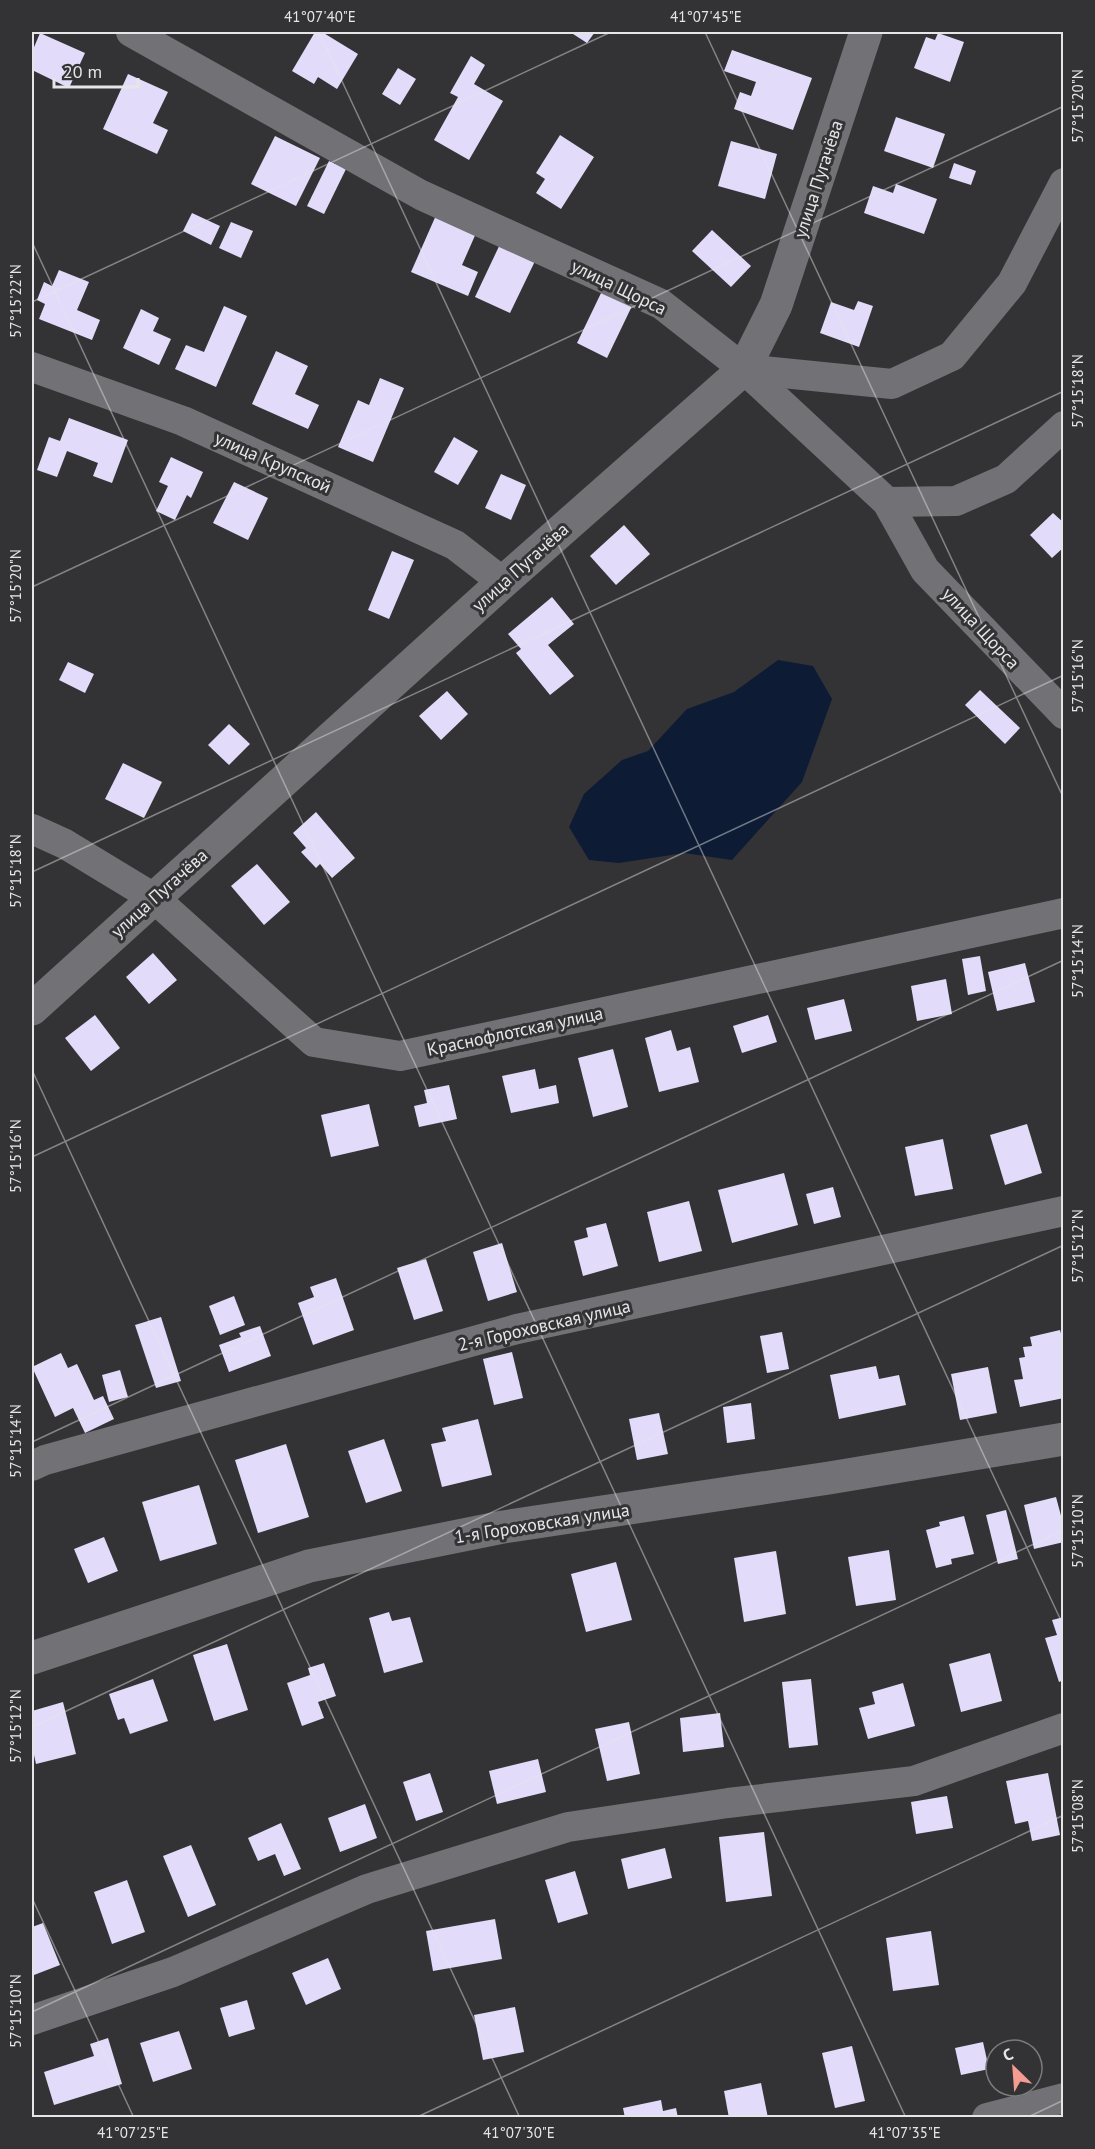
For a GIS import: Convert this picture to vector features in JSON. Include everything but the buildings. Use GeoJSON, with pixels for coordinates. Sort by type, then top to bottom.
{"type":"FeatureCollection","features":[{"type":"Feature","properties":{"kind":"street","name":"улица Щорса"},"geometry":{"type":"LineString","coordinates":[[131,32],[421,195],[660,304],[744,369],[887,502],[925,570],[1064,714]]}},
{"type":"Feature","properties":{"kind":"street","name":"улица Пугачёва"},"geometry":{"type":"LineString","coordinates":[[32,1009],[503,582],[744,369],[776,305],[866,32]]}},
{"type":"Feature","properties":{"kind":"street"},"geometry":{"type":"LineString","coordinates":[[744,369],[892,384],[952,356],[1012,283],[1064,183]]}},
{"type":"Feature","properties":{"kind":"street","name":"улица Крупской"},"geometry":{"type":"LineString","coordinates":[[32,367],[183,422],[401,520],[455,545],[503,582]]}},
{"type":"Feature","properties":{"kind":"street"},"geometry":{"type":"LineString","coordinates":[[887,502],[956,501],[1006,479],[1064,426]]}},
{"type":"Feature","properties":{"kind":"street","name":"Краснофлотская улица"},"geometry":{"type":"LineString","coordinates":[[32,829],[65,844],[154,898],[314,1042],[400,1056],[1064,913]]}},
{"type":"Feature","properties":{"kind":"street","name":"2-я Гороховская улица"},"geometry":{"type":"LineString","coordinates":[[32,1466],[57,1457],[516,1329],[1064,1211]]}},
{"type":"Feature","properties":{"kind":"street","name":"1-я Гороховская улица"},"geometry":{"type":"LineString","coordinates":[[32,1658],[309,1566],[503,1527],[829,1479],[1064,1439]]}},
{"type":"Feature","properties":{"kind":"street"},"geometry":{"type":"LineString","coordinates":[[32,2020],[173,1972],[367,1889],[568,1827],[728,1803],[914,1781],[1064,1728]]}},
{"type":"Feature","properties":{"kind":"street"},"geometry":{"type":"LineString","coordinates":[[987,2118],[1064,2098]]}},
{"type":"Feature","properties":{"kind":"water"},"geometry":{"type":"Polygon","coordinates":[[[778,660],[813,666],[832,699],[802,782],[732,860],[684,853],[619,863],[589,860],[569,827],[584,794],[622,760],[648,751],[687,709],[734,692],[778,660]]]}}]}
